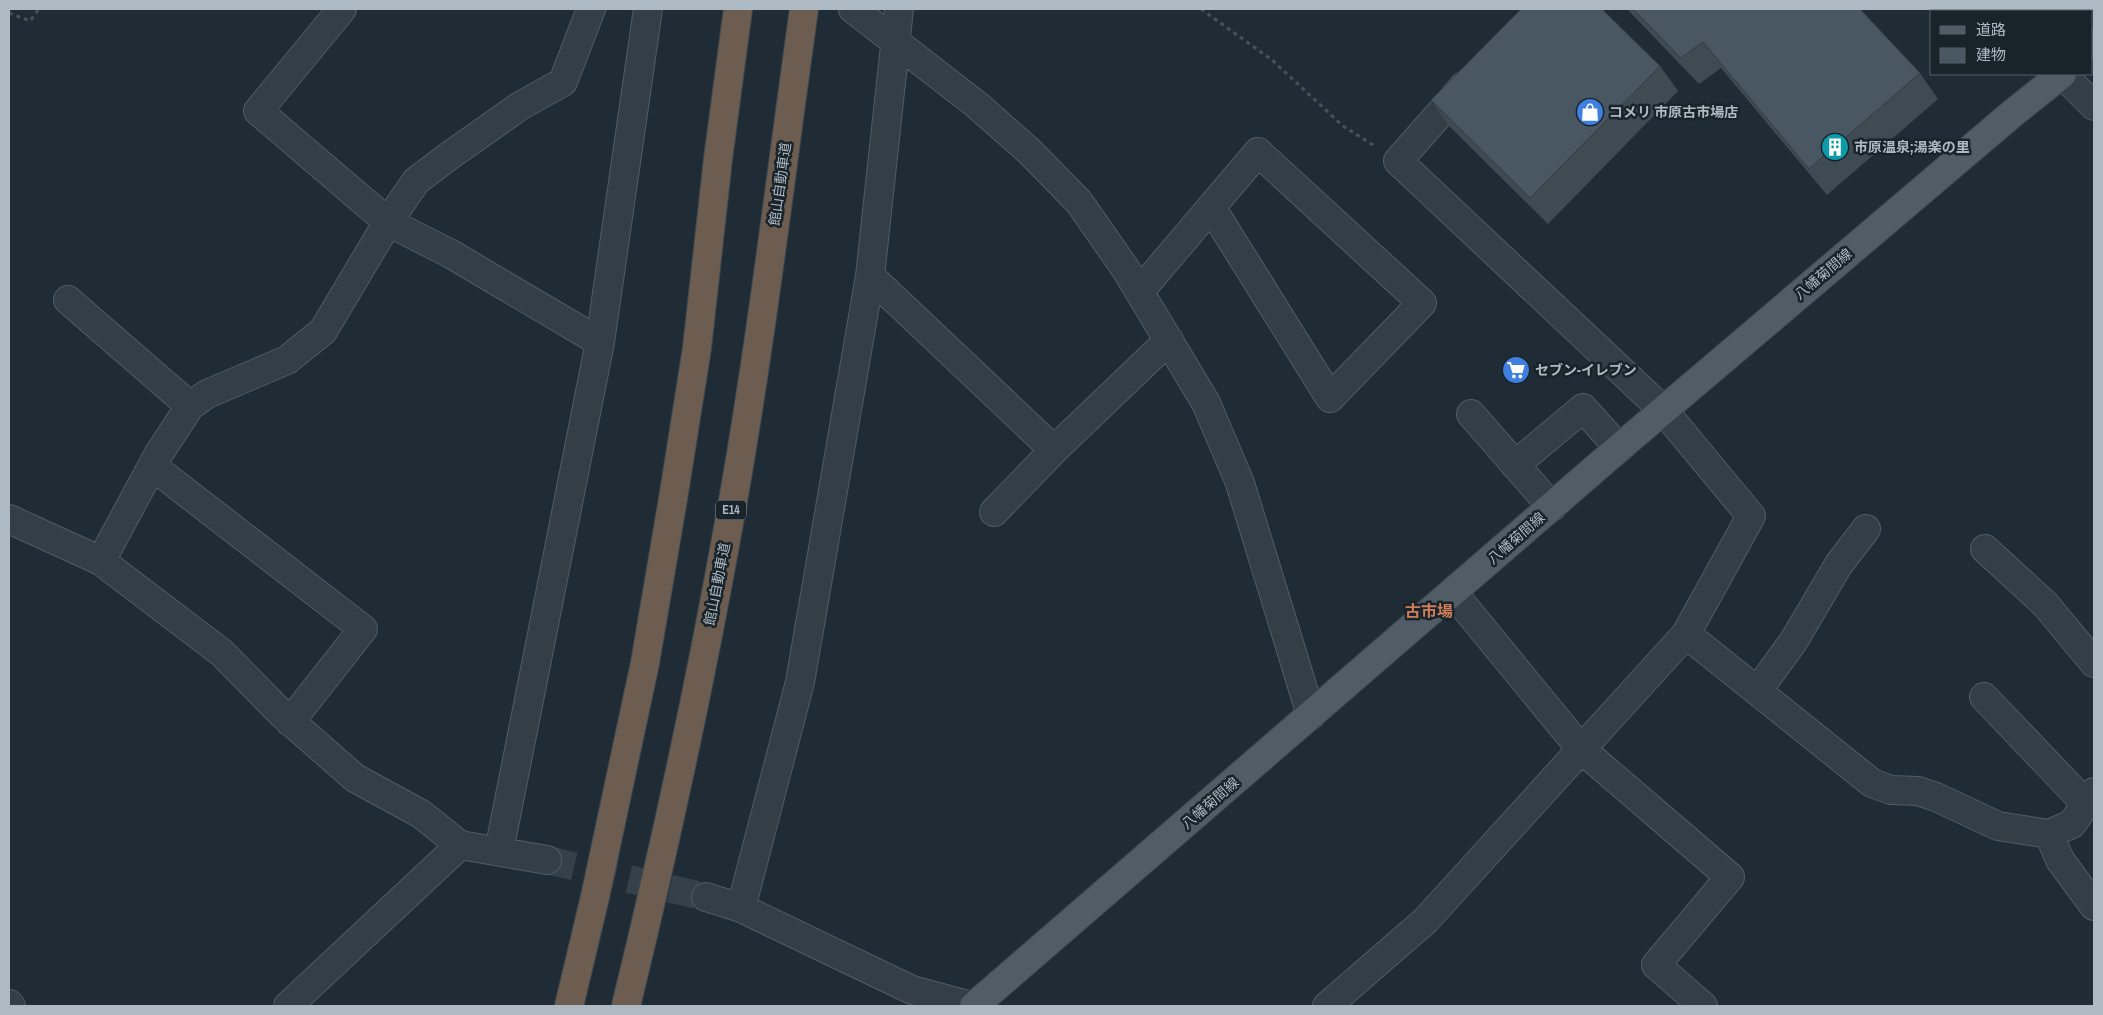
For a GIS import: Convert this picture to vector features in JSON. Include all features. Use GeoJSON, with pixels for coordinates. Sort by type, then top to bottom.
{"type":"FeatureCollection","features":[{"type":"Feature","properties":{"kind":"highway"},"geometry":{"type":"LineString","coordinates":[[570,1006],[596,897],[643,673],[670,518],[697,348],[718,159],[738,9]]}},
{"type":"Feature","properties":{"kind":"highway","name":"館山自動車道"},"geometry":{"type":"LineString","coordinates":[[626,1006],[652,901],[700,674],[729,523],[753,375],[804,9]]}},
{"type":"Feature","properties":{"kind":"main road","name":"八幡菊間線"},"geometry":{"type":"LineString","coordinates":[[972,1006],[1620,448],[1998,126],[2061,75]]}},
{"type":"Feature","properties":{"kind":"street"},"geometry":{"type":"LineString","coordinates":[[342,9],[258,111],[388,222],[451,254],[600,342]]}},
{"type":"Feature","properties":{"kind":"street"},"geometry":{"type":"LineString","coordinates":[[101,562],[152,466],[190,406],[207,394],[287,360],[323,331],[388,222],[416,181],[520,106],[563,82],[591,9]]}},
{"type":"Feature","properties":{"kind":"street"},"geometry":{"type":"LineString","coordinates":[[499,851],[600,342],[648,9]]}},
{"type":"Feature","properties":{"kind":"street"},"geometry":{"type":"LineString","coordinates":[[853,9],[896,40],[978,105],[1029,151],[1079,202],[1140,291],[1206,403],[1240,483],[1310,716]]}},
{"type":"Feature","properties":{"kind":"street"},"geometry":{"type":"LineString","coordinates":[[741,908],[800,682],[870,276],[899,9]]}},
{"type":"Feature","properties":{"kind":"street"},"geometry":{"type":"LineString","coordinates":[[1327,1006],[1426,921],[1686,634],[1751,516],[1664,411],[1398,161],[1481,67]]}},
{"type":"Feature","properties":{"kind":"street"},"geometry":{"type":"LineString","coordinates":[[2063,75],[2094,106]]}},
{"type":"Feature","properties":{"kind":"street"},"geometry":{"type":"LineString","coordinates":[[1140,291],[1258,152],[1422,303],[1330,398],[1211,208]]}},
{"type":"Feature","properties":{"kind":"street"},"geometry":{"type":"LineString","coordinates":[[870,276],[1054,450]]}},
{"type":"Feature","properties":{"kind":"street"},"geometry":{"type":"LineString","coordinates":[[68,300],[190,406]]}},
{"type":"Feature","properties":{"kind":"street"},"geometry":{"type":"LineString","coordinates":[[994,512],[1054,450],[1169,340]]}},
{"type":"Feature","properties":{"kind":"street"},"geometry":{"type":"LineString","coordinates":[[1516,465],[1583,408],[1620,448]]}},
{"type":"Feature","properties":{"kind":"street"},"geometry":{"type":"LineString","coordinates":[[1471,414],[1552,507]]}},
{"type":"Feature","properties":{"kind":"street"},"geometry":{"type":"LineString","coordinates":[[152,466],[362,629],[290,722]]}},
{"type":"Feature","properties":{"kind":"street"},"geometry":{"type":"LineString","coordinates":[[9,519],[101,562],[222,653],[290,722],[355,778],[421,814],[460,845],[547,860]]}},
{"type":"Feature","properties":{"kind":"street"},"geometry":{"type":"LineString","coordinates":[[1758,690],[1794,642],[1839,564],[1866,529]]}},
{"type":"Feature","properties":{"kind":"street"},"geometry":{"type":"LineString","coordinates":[[1985,549],[2045,604],[2094,663]]}},
{"type":"Feature","properties":{"kind":"street"},"geometry":{"type":"LineString","coordinates":[[1453,592],[1582,749],[1730,877],[1656,965],[1703,1006]]}},
{"type":"Feature","properties":{"kind":"street"},"geometry":{"type":"LineString","coordinates":[[1686,634],[1872,783],[1891,790],[1918,791],[1936,797],[1998,826],[2049,834],[2072,824],[2090,798],[1984,697]]}},
{"type":"Feature","properties":{"kind":"street"},"geometry":{"type":"LineString","coordinates":[[2049,834],[2060,860],[2094,906]]}},
{"type":"Feature","properties":{"kind":"street"},"geometry":{"type":"LineString","coordinates":[[288,1006],[460,845]]}},
{"type":"Feature","properties":{"kind":"street"},"geometry":{"type":"LineString","coordinates":[[706,897],[741,908],[912,990],[972,1006]]}},
{"type":"Feature","properties":{"kind":"path"},"geometry":{"type":"LineString","coordinates":[[9,13],[30,21],[39,9]]}},
{"type":"Feature","properties":{"kind":"path"},"geometry":{"type":"LineString","coordinates":[[1201,9],[1272,60],[1343,126],[1398,161]]}},
{"type":"Feature","properties":{"kind":"building"},"geometry":{"type":"Polygon","coordinates":[[[1521,9],[1602,9],[1660,66],[1530,198],[1431,100],[1521,9]]]}},
{"type":"Feature","properties":{"kind":"building","name":"市原温泉;湯楽の里"},"geometry":{"type":"Polygon","coordinates":[[[1633,9],[1860,9],[1920,73],[1809,169],[1703,42],[1681,58],[1633,9]]]}},
{"type":"Feature","properties":{"kind":"tunnel"},"geometry":{"type":"LineString","coordinates":[[547,860],[706,897]]}},
{"type":"Feature","properties":{"kind":"place","name":"コメリ 市原古市場店"},"geometry":{"type":"Point","coordinates":[1590,112]}},
{"type":"Feature","properties":{"kind":"place","name":"市原温泉;湯楽の里"},"geometry":{"type":"Point","coordinates":[1835,147]}},
{"type":"Feature","properties":{"kind":"place","name":"セブン-イレブン"},"geometry":{"type":"Point","coordinates":[1516,370]}},
{"type":"Feature","properties":{"kind":"district","name":"古市場"},"geometry":{"type":"Point","coordinates":[1429,611]}}]}
